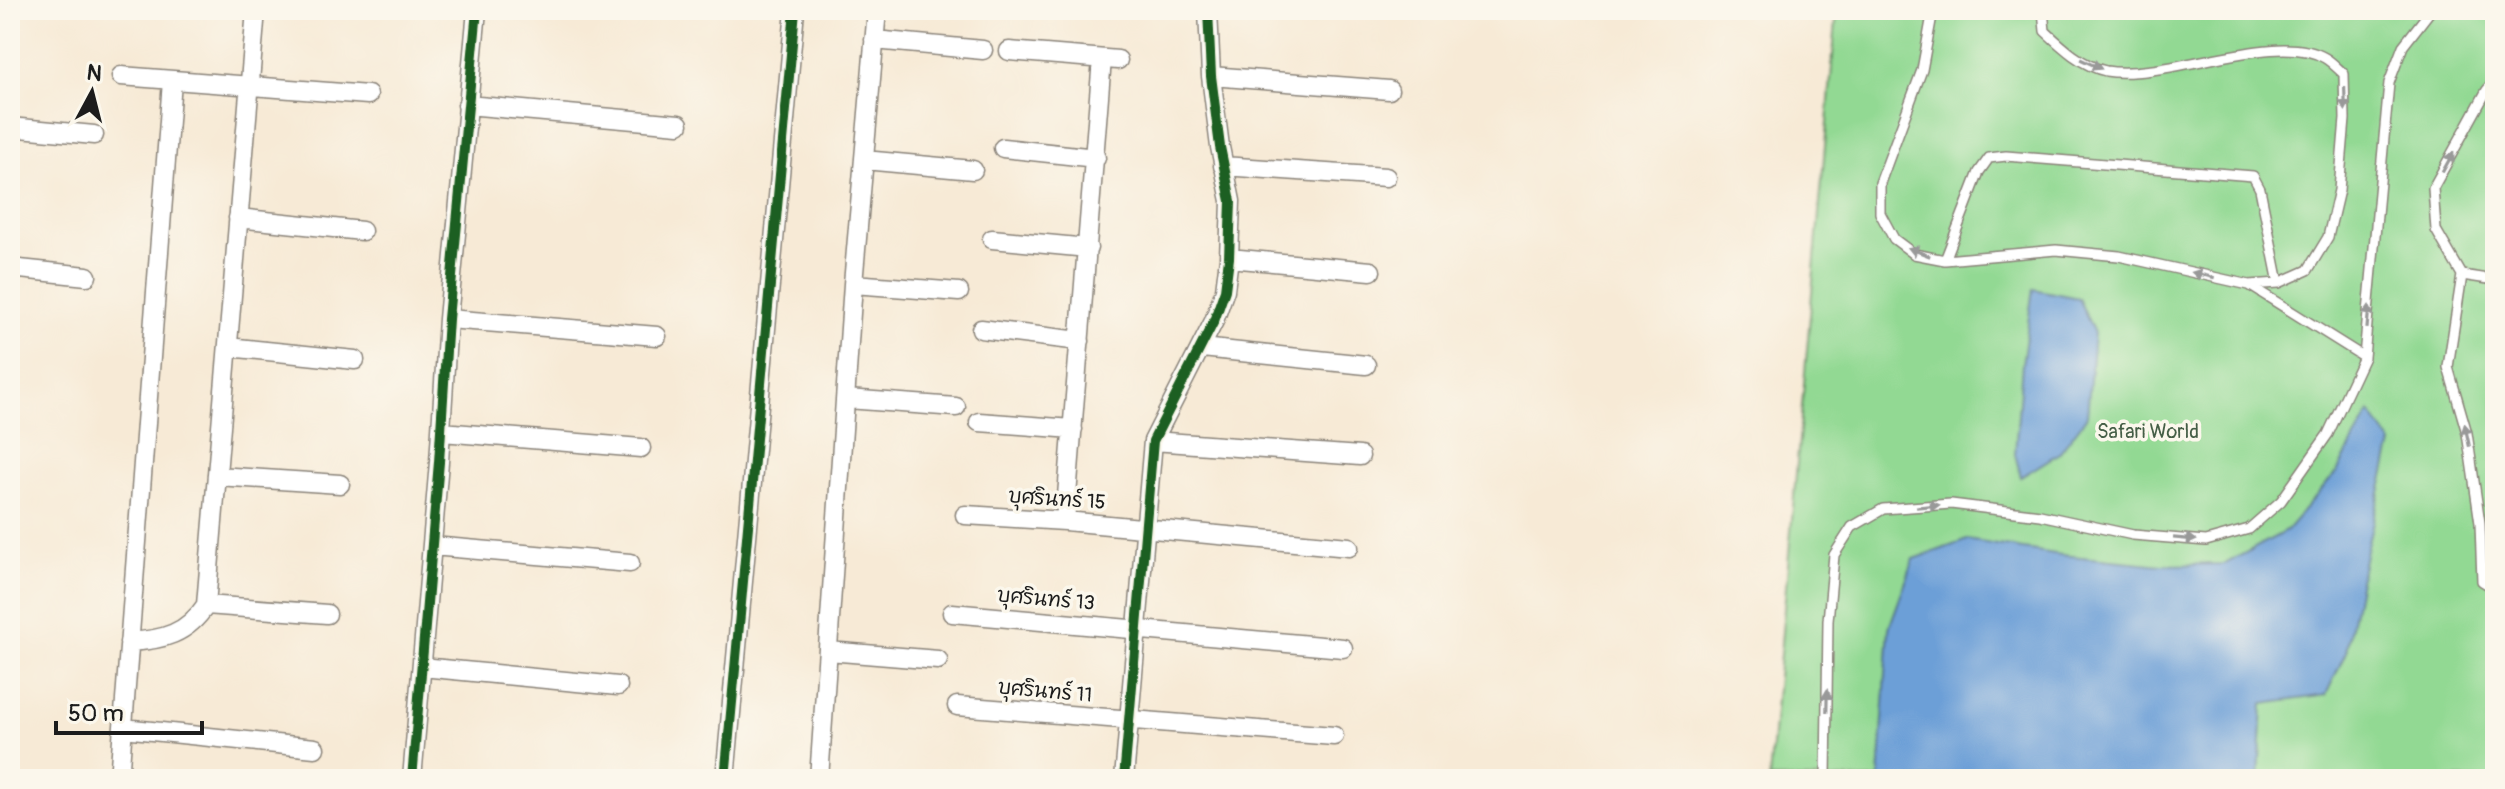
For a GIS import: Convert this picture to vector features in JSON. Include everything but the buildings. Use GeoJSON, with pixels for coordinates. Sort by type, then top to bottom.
{"type":"FeatureCollection","features":[{"type":"Feature","properties":{"kind":"street"},"geometry":{"type":"LineString","coordinates":[[129,642],[155,640],[180,632],[196,620],[206,605],[256,10]]}},
{"type":"Feature","properties":{"kind":"street"},"geometry":{"type":"LineString","coordinates":[[412,779],[442,432],[448,319],[477,10]]}},
{"type":"Feature","properties":{"kind":"street"},"geometry":{"type":"LineString","coordinates":[[725,779],[795,10]]}},
{"type":"Feature","properties":{"kind":"street"},"geometry":{"type":"LineString","coordinates":[[819,779],[853,284],[877,10]]}},
{"type":"Feature","properties":{"kind":"street"},"geometry":{"type":"LineString","coordinates":[[1124,779],[1153,441],[1202,348],[1225,290],[1229,258],[1231,201],[1211,76],[1208,10]]}},
{"type":"Feature","properties":{"kind":"street"},"geometry":{"type":"LineString","coordinates":[[874,40],[983,50]]}},
{"type":"Feature","properties":{"kind":"street"},"geometry":{"type":"LineString","coordinates":[[1009,51],[1110,60],[1096,158],[1065,521]]}},
{"type":"Feature","properties":{"kind":"street"},"geometry":{"type":"LineString","coordinates":[[121,76],[368,95]]}},
{"type":"Feature","properties":{"kind":"street"},"geometry":{"type":"LineString","coordinates":[[1211,76],[1389,90]]}},
{"type":"Feature","properties":{"kind":"street"},"geometry":{"type":"LineString","coordinates":[[119,779],[172,81]]}},
{"type":"Feature","properties":{"kind":"street"},"geometry":{"type":"LineString","coordinates":[[467,105],[679,124]]}},
{"type":"Feature","properties":{"kind":"street"},"geometry":{"type":"LineString","coordinates":[[10,127],[94,135]]}},
{"type":"Feature","properties":{"kind":"street"},"geometry":{"type":"LineString","coordinates":[[1003,148],[1096,158]]}},
{"type":"Feature","properties":{"kind":"street"},"geometry":{"type":"LineString","coordinates":[[864,160],[973,170]]}},
{"type":"Feature","properties":{"kind":"street"},"geometry":{"type":"LineString","coordinates":[[1223,166],[1386,177]]}},
{"type":"Feature","properties":{"kind":"street"},"geometry":{"type":"LineString","coordinates":[[238,218],[362,231]]}},
{"type":"Feature","properties":{"kind":"street"},"geometry":{"type":"LineString","coordinates":[[992,239],[1088,248]]}},
{"type":"Feature","properties":{"kind":"street"},"geometry":{"type":"LineString","coordinates":[[1229,258],[1371,271]]}},
{"type":"Feature","properties":{"kind":"street"},"geometry":{"type":"LineString","coordinates":[[10,268],[87,276]]}},
{"type":"Feature","properties":{"kind":"street"},"geometry":{"type":"LineString","coordinates":[[853,284],[959,292]]}},
{"type":"Feature","properties":{"kind":"street"},"geometry":{"type":"LineString","coordinates":[[448,319],[657,336]]}},
{"type":"Feature","properties":{"kind":"street"},"geometry":{"type":"LineString","coordinates":[[981,329],[1080,341]]}},
{"type":"Feature","properties":{"kind":"street"},"geometry":{"type":"LineString","coordinates":[[228,347],[355,360]]}},
{"type":"Feature","properties":{"kind":"street"},"geometry":{"type":"LineString","coordinates":[[1202,348],[1366,365]]}},
{"type":"Feature","properties":{"kind":"street"},"geometry":{"type":"LineString","coordinates":[[847,399],[956,407]]}},
{"type":"Feature","properties":{"kind":"street"},"geometry":{"type":"LineString","coordinates":[[979,422],[1073,429]]}},
{"type":"Feature","properties":{"kind":"street"},"geometry":{"type":"LineString","coordinates":[[442,432],[641,448]]}},
{"type":"Feature","properties":{"kind":"street"},"geometry":{"type":"LineString","coordinates":[[1153,441],[1360,456]]}},
{"type":"Feature","properties":{"kind":"street"},"geometry":{"type":"LineString","coordinates":[[217,476],[340,484]]}},
{"type":"Feature","properties":{"kind":"street","name":"บุศรินทร์ 15"},"geometry":{"type":"LineString","coordinates":[[965,515],[1349,547]]}},
{"type":"Feature","properties":{"kind":"street"},"geometry":{"type":"LineString","coordinates":[[432,546],[630,563]]}},
{"type":"Feature","properties":{"kind":"street"},"geometry":{"type":"LineString","coordinates":[[206,605],[327,614]]}},
{"type":"Feature","properties":{"kind":"street","name":"บุศรินทร์ 13"},"geometry":{"type":"LineString","coordinates":[[952,613],[1343,648]]}},
{"type":"Feature","properties":{"kind":"street"},"geometry":{"type":"LineString","coordinates":[[828,651],[938,660]]}},
{"type":"Feature","properties":{"kind":"street"},"geometry":{"type":"LineString","coordinates":[[422,667],[618,686]]}},
{"type":"Feature","properties":{"kind":"street","name":"บุศรินทร์ 11"},"geometry":{"type":"LineString","coordinates":[[957,706],[1334,736]]}},
{"type":"Feature","properties":{"kind":"street"},"geometry":{"type":"LineString","coordinates":[[123,728],[315,748]]}},
{"type":"Feature","properties":{"kind":"lane"},"geometry":{"type":"LineString","coordinates":[[1933,10],[1922,70],[1880,183],[1880,213],[1894,239],[1914,254],[1945,260],[2056,250],[2119,256],[2249,285],[2279,283],[2308,270],[2328,237],[2339,190],[2345,119],[2344,74],[2324,57],[2289,48],[2148,70],[2105,71],[2069,53],[2045,31],[2043,10]]}},
{"type":"Feature","properties":{"kind":"lane"},"geometry":{"type":"LineString","coordinates":[[1826,779],[1828,621],[1834,555],[1852,527],[1883,509],[1951,504],[2040,515],[2133,535],[2206,541],[2249,529],[2281,501],[2328,434],[2364,357],[2389,83],[2403,46],[2431,10]]}},
{"type":"Feature","properties":{"kind":"lane"},"geometry":{"type":"LineString","coordinates":[[2495,81],[2487,90],[2433,188],[2436,230],[2462,275],[2448,367],[2467,433],[2480,523],[2482,581],[2495,589]]}},
{"type":"Feature","properties":{"kind":"lane"},"geometry":{"type":"LineString","coordinates":[[1945,260],[1979,172],[1989,158],[2006,156],[2253,176],[2260,189],[2279,283]]}},
{"type":"Feature","properties":{"kind":"lane"},"geometry":{"type":"LineString","coordinates":[[2462,275],[2495,280]]}},
{"type":"Feature","properties":{"kind":"lane"},"geometry":{"type":"LineString","coordinates":[[2249,285],[2364,357]]}},
{"type":"Feature","properties":{"kind":"green space","name":"Safari World"},"geometry":{"type":"Polygon","coordinates":[[[1837,10],[2495,10],[2495,779],[1769,779],[1837,10]]]}},
{"type":"Feature","properties":{"kind":"water"},"geometry":{"type":"Polygon","coordinates":[[[2033,289],[2078,298],[2094,333],[2087,416],[2059,453],[2021,477],[2015,454],[2022,364],[2033,289]]]}},
{"type":"Feature","properties":{"kind":"water"},"geometry":{"type":"Polygon","coordinates":[[[2370,412],[2392,444],[2365,554],[2346,652],[2326,695],[2263,704],[2259,779],[1879,779],[1889,628],[1914,559],[1967,540],[2061,555],[2162,565],[2225,564],[2286,531],[2337,472],[2370,412]]]}},
{"type":"Feature","properties":{"kind":"cycle path"},"geometry":{"type":"LineString","coordinates":[[412,779],[448,319],[477,10]]}},
{"type":"Feature","properties":{"kind":"cycle path"},"geometry":{"type":"LineString","coordinates":[[725,779],[795,10]]}},
{"type":"Feature","properties":{"kind":"cycle path"},"geometry":{"type":"LineString","coordinates":[[1124,779],[1153,441],[1214,321],[1225,290],[1229,258],[1231,201],[1211,76],[1208,10]]}}]}
